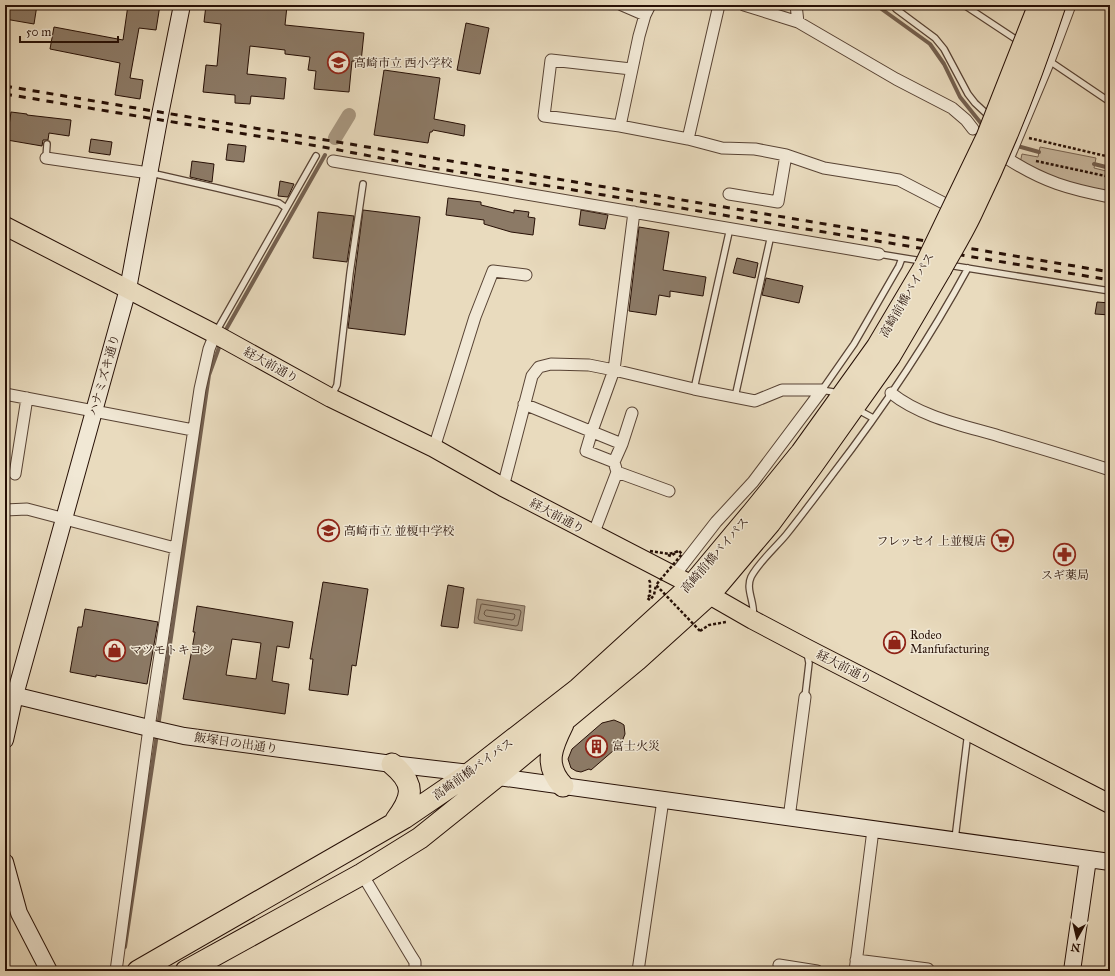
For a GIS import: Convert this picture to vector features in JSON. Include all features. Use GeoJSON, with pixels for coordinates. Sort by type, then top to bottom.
{"type":"FeatureCollection","features":[{"type":"Feature","properties":{"kind":"highway","name":"高崎前橋バイパス"},"geometry":{"type":"LineString","coordinates":[[934,265],[1018,61],[1039,5]]}},
{"type":"Feature","properties":{"kind":"highway","name":"高崎前橋バイパス"},"geometry":{"type":"LineString","coordinates":[[186,971],[362,874],[420,838],[496,777],[636,660],[692,585],[801,453],[973,210],[1003,144],[1055,5]]}},
{"type":"Feature","properties":{"kind":"highway","name":"高崎前橋バイパス"},"geometry":{"type":"LineString","coordinates":[[138,971],[394,824],[470,773],[578,689],[692,585]]}},
{"type":"Feature","properties":{"kind":"highway"},"geometry":{"type":"LineString","coordinates":[[563,786],[553,773],[551,758],[554,744],[565,720]]}},
{"type":"Feature","properties":{"kind":"highway"},"geometry":{"type":"LineString","coordinates":[[392,764],[401,772],[409,786],[410,793],[406,807],[394,824]]}},
{"type":"Feature","properties":{"kind":"main road","name":"経大前通り"},"geometry":{"type":"LineString","coordinates":[[5,226],[215,334],[330,398],[434,448],[502,487],[692,585],[806,648],[1110,804]]}},
{"type":"Feature","properties":{"kind":"street","name":"ハナミズキ通り"},"geometry":{"type":"LineString","coordinates":[[5,740],[10,694],[64,519],[128,289],[182,5]]}},
{"type":"Feature","properties":{"kind":"street"},"geometry":{"type":"LineString","coordinates":[[622,5],[645,15]]}},
{"type":"Feature","properties":{"kind":"street"},"geometry":{"type":"LineString","coordinates":[[620,126],[631,69],[645,15],[650,5]]}},
{"type":"Feature","properties":{"kind":"street"},"geometry":{"type":"LineString","coordinates":[[688,139],[719,5]]}},
{"type":"Feature","properties":{"kind":"street"},"geometry":{"type":"LineString","coordinates":[[744,5],[798,22],[896,79],[952,108],[966,120],[975,135]]}},
{"type":"Feature","properties":{"kind":"street"},"geometry":{"type":"LineString","coordinates":[[796,5],[798,22]]}},
{"type":"Feature","properties":{"kind":"street"},"geometry":{"type":"LineString","coordinates":[[631,69],[551,60],[544,116],[620,126],[688,139],[722,148],[755,149],[786,155],[824,168],[899,180],[940,202],[975,217],[979,217],[984,211],[1010,156],[1070,5]]}},
{"type":"Feature","properties":{"kind":"street"},"geometry":{"type":"LineString","coordinates":[[729,194],[778,202],[786,155]]}},
{"type":"Feature","properties":{"kind":"street"},"geometry":{"type":"LineString","coordinates":[[1010,156],[1024,169],[1048,181],[1078,191],[1110,197]]}},
{"type":"Feature","properties":{"kind":"street"},"geometry":{"type":"LineString","coordinates":[[46,158],[149,173]]}},
{"type":"Feature","properties":{"kind":"street"},"geometry":{"type":"LineString","coordinates":[[333,161],[879,254]]}},
{"type":"Feature","properties":{"kind":"street"},"geometry":{"type":"LineString","coordinates":[[634,212],[614,370],[586,451],[616,467],[669,491]]}},
{"type":"Feature","properties":{"kind":"street"},"geometry":{"type":"LineString","coordinates":[[434,448],[475,317],[493,271],[526,275]]}},
{"type":"Feature","properties":{"kind":"street"},"geometry":{"type":"LineString","coordinates":[[116,971],[149,728],[193,430],[201,382],[209,349],[215,334]]}},
{"type":"Feature","properties":{"kind":"street"},"geometry":{"type":"LineString","coordinates":[[502,487],[532,376],[540,367],[551,364],[589,365],[694,389],[755,401],[782,390],[822,390]]}},
{"type":"Feature","properties":{"kind":"street"},"geometry":{"type":"LineString","coordinates":[[692,585],[716,522],[753,482],[822,390]]}},
{"type":"Feature","properties":{"kind":"street"},"geometry":{"type":"LineString","coordinates":[[891,393],[898,399],[920,411],[1110,470]]}},
{"type":"Feature","properties":{"kind":"street"},"geometry":{"type":"LineString","coordinates":[[5,394],[193,430]]}},
{"type":"Feature","properties":{"kind":"street"},"geometry":{"type":"LineString","coordinates":[[15,474],[27,398]]}},
{"type":"Feature","properties":{"kind":"street"},"geometry":{"type":"LineString","coordinates":[[524,404],[622,444]]}},
{"type":"Feature","properties":{"kind":"street"},"geometry":{"type":"LineString","coordinates":[[593,535],[616,467],[632,412]]}},
{"type":"Feature","properties":{"kind":"street"},"geometry":{"type":"LineString","coordinates":[[5,510],[27,509],[175,548]]}},
{"type":"Feature","properties":{"kind":"street","name":"飯塚日の出通り"},"geometry":{"type":"LineString","coordinates":[[10,694],[184,736],[470,773],[954,842],[1110,862]]}},
{"type":"Feature","properties":{"kind":"street"},"geometry":{"type":"LineString","coordinates":[[789,818],[805,697]]}},
{"type":"Feature","properties":{"kind":"street"},"geometry":{"type":"LineString","coordinates":[[638,971],[664,800]]}},
{"type":"Feature","properties":{"kind":"street"},"geometry":{"type":"LineString","coordinates":[[855,971],[873,830]]}},
{"type":"Feature","properties":{"kind":"street"},"geometry":{"type":"LineString","coordinates":[[1072,971],[1088,859]]}},
{"type":"Feature","properties":{"kind":"street"},"geometry":{"type":"LineString","coordinates":[[5,862],[19,913],[49,971]]}},
{"type":"Feature","properties":{"kind":"street"},"geometry":{"type":"LineString","coordinates":[[362,874],[415,962],[415,971]]}},
{"type":"Feature","properties":{"kind":"street"},"geometry":{"type":"LineString","coordinates":[[856,960],[928,969]]}},
{"type":"Feature","properties":{"kind":"street"},"geometry":{"type":"LineString","coordinates":[[779,964],[817,971]]}},
{"type":"Feature","properties":{"kind":"lane"},"geometry":{"type":"LineString","coordinates":[[964,5],[972,7],[1029,48]]}},
{"type":"Feature","properties":{"kind":"lane"},"geometry":{"type":"LineString","coordinates":[[896,9],[935,38],[944,49],[958,78],[975,104],[999,124]]}},
{"type":"Feature","properties":{"kind":"lane"},"geometry":{"type":"LineString","coordinates":[[1036,52],[1110,102]]}},
{"type":"Feature","properties":{"kind":"lane"},"geometry":{"type":"LineString","coordinates":[[1005,128],[1018,137]]}},
{"type":"Feature","properties":{"kind":"lane"},"geometry":{"type":"LineString","coordinates":[[975,135],[992,142]]}},
{"type":"Feature","properties":{"kind":"lane"},"geometry":{"type":"LineString","coordinates":[[975,135],[989,148]]}},
{"type":"Feature","properties":{"kind":"lane"},"geometry":{"type":"LineString","coordinates":[[46,158],[47,144]]}},
{"type":"Feature","properties":{"kind":"lane"},"geometry":{"type":"LineString","coordinates":[[998,145],[1010,156]]}},
{"type":"Feature","properties":{"kind":"lane"},"geometry":{"type":"LineString","coordinates":[[996,152],[1010,156]]}},
{"type":"Feature","properties":{"kind":"lane"},"geometry":{"type":"LineString","coordinates":[[215,334],[316,156]]}},
{"type":"Feature","properties":{"kind":"lane"},"geometry":{"type":"LineString","coordinates":[[149,173],[279,203],[286,208]]}},
{"type":"Feature","properties":{"kind":"lane"},"geometry":{"type":"LineString","coordinates":[[330,398],[337,385],[350,273],[363,184]]}},
{"type":"Feature","properties":{"kind":"lane"},"geometry":{"type":"LineString","coordinates":[[694,389],[730,228]]}},
{"type":"Feature","properties":{"kind":"lane"},"geometry":{"type":"LineString","coordinates":[[734,397],[771,236]]}},
{"type":"Feature","properties":{"kind":"lane"},"geometry":{"type":"LineString","coordinates":[[879,254],[934,265],[968,268],[1110,291]]}},
{"type":"Feature","properties":{"kind":"lane"},"geometry":{"type":"LineString","coordinates":[[833,392],[822,390],[854,344],[899,266],[902,258]]}},
{"type":"Feature","properties":{"kind":"lane"},"geometry":{"type":"LineString","coordinates":[[753,620],[754,608],[749,588],[751,578],[756,569],[786,535],[863,434],[943,314],[968,268]]}},
{"type":"Feature","properties":{"kind":"lane"},"geometry":{"type":"LineString","coordinates":[[862,412],[873,418]]}},
{"type":"Feature","properties":{"kind":"lane"},"geometry":{"type":"LineString","coordinates":[[805,697],[809,663],[806,648]]}},
{"type":"Feature","properties":{"kind":"lane"},"geometry":{"type":"LineString","coordinates":[[954,842],[967,740],[971,732]]}},
{"type":"Feature","properties":{"kind":"path"},"geometry":{"type":"LineString","coordinates":[[1018,137],[1110,158]]}},
{"type":"Feature","properties":{"kind":"path"},"geometry":{"type":"LineString","coordinates":[[1036,161],[1110,177]]}},
{"type":"Feature","properties":{"kind":"path"},"geometry":{"type":"LineString","coordinates":[[650,551],[669,554],[679,551],[682,554],[656,585],[654,595],[650,600],[647,598],[650,595],[650,582]]}},
{"type":"Feature","properties":{"kind":"path"},"geometry":{"type":"LineString","coordinates":[[656,585],[700,631],[709,625],[724,622]]}},
{"type":"Feature","properties":{"kind":"shaded area"},"geometry":{"type":"Polygon","coordinates":[[[1040,147],[1096,158],[1094,168],[1110,172],[1110,193],[1072,185],[1020,163],[1022,154],[1038,157],[1040,147]]]}},
{"type":"Feature","properties":{"kind":"water"},"geometry":{"type":"Polygon","coordinates":[[[477,599],[525,606],[522,631],[474,623],[477,599]]]}},
{"type":"Feature","properties":{"kind":"building"},"geometry":{"type":"Polygon","coordinates":[[[5,5],[37,5],[34,24],[5,19],[5,5]]]}},
{"type":"Feature","properties":{"kind":"building"},"geometry":{"type":"Polygon","coordinates":[[[128,5],[160,5],[156,30],[139,28],[130,78],[143,80],[140,99],[115,95],[120,63],[50,49],[54,27],[123,40],[128,5]]]}},
{"type":"Feature","properties":{"kind":"building"},"geometry":{"type":"Polygon","coordinates":[[[206,5],[287,6],[285,25],[364,33],[361,62],[352,61],[349,92],[314,89],[316,71],[308,70],[310,57],[285,54],[285,50],[250,46],[247,74],[286,78],[284,99],[251,96],[250,104],[235,103],[235,95],[203,92],[206,65],[217,66],[221,24],[204,22],[206,5]]]}},
{"type":"Feature","properties":{"kind":"building"},"geometry":{"type":"Polygon","coordinates":[[[466,23],[489,28],[480,74],[457,70],[466,23]]]}},
{"type":"Feature","properties":{"kind":"building"},"geometry":{"type":"Polygon","coordinates":[[[384,70],[440,78],[434,119],[465,125],[464,136],[433,130],[430,132],[428,143],[374,135],[384,70]]]}},
{"type":"Feature","properties":{"kind":"building"},"geometry":{"type":"Polygon","coordinates":[[[11,112],[71,120],[69,136],[49,133],[48,140],[43,140],[42,146],[7,140],[11,112]]]}},
{"type":"Feature","properties":{"kind":"building"},"geometry":{"type":"Polygon","coordinates":[[[91,139],[112,142],[110,155],[89,152],[91,139]]]}},
{"type":"Feature","properties":{"kind":"building"},"geometry":{"type":"Polygon","coordinates":[[[228,144],[246,146],[244,162],[226,160],[228,144]]]}},
{"type":"Feature","properties":{"kind":"building"},"geometry":{"type":"Polygon","coordinates":[[[192,161],[214,164],[212,182],[190,177],[192,161]]]}},
{"type":"Feature","properties":{"kind":"building"},"geometry":{"type":"Polygon","coordinates":[[[280,181],[294,184],[288,197],[278,196],[280,181]]]}},
{"type":"Feature","properties":{"kind":"building"},"geometry":{"type":"Polygon","coordinates":[[[448,198],[481,202],[481,205],[514,213],[514,210],[529,212],[528,217],[535,218],[533,235],[511,232],[484,224],[484,220],[446,215],[448,198]]]}},
{"type":"Feature","properties":{"kind":"building"},"geometry":{"type":"Polygon","coordinates":[[[363,210],[420,217],[405,335],[348,328],[363,210]]]}},
{"type":"Feature","properties":{"kind":"building"},"geometry":{"type":"Polygon","coordinates":[[[581,210],[608,215],[605,229],[579,225],[581,210]]]}},
{"type":"Feature","properties":{"kind":"building"},"geometry":{"type":"Polygon","coordinates":[[[318,212],[354,216],[347,262],[313,258],[318,212]]]}},
{"type":"Feature","properties":{"kind":"building"},"geometry":{"type":"Polygon","coordinates":[[[639,227],[669,232],[663,270],[706,277],[703,296],[670,291],[670,297],[659,295],[656,315],[629,311],[639,227]]]}},
{"type":"Feature","properties":{"kind":"building"},"geometry":{"type":"Polygon","coordinates":[[[737,258],[758,263],[755,278],[733,273],[737,258]]]}},
{"type":"Feature","properties":{"kind":"building"},"geometry":{"type":"Polygon","coordinates":[[[766,278],[803,286],[799,303],[762,295],[766,278]]]}},
{"type":"Feature","properties":{"kind":"building"},"geometry":{"type":"Polygon","coordinates":[[[1097,302],[1110,303],[1110,315],[1095,314],[1097,302]]]}},
{"type":"Feature","properties":{"kind":"building"},"geometry":{"type":"Polygon","coordinates":[[[323,582],[368,589],[356,666],[352,665],[348,695],[309,690],[313,659],[310,659],[323,582]]]}},
{"type":"Feature","properties":{"kind":"building"},"geometry":{"type":"Polygon","coordinates":[[[448,585],[464,588],[458,628],[441,626],[448,585]]]}},
{"type":"Feature","properties":{"kind":"building"},"geometry":{"type":"Polygon","coordinates":[[[197,606],[293,622],[289,648],[277,646],[272,681],[289,684],[285,714],[183,699],[195,632],[193,632],[197,606]],[[232,639],[226,675],[256,679],[261,643],[232,639]]]}},
{"type":"Feature","properties":{"kind":"building","name":"マツモトキヨシ"},"geometry":{"type":"Polygon","coordinates":[[[85,609],[158,622],[147,684],[70,672],[78,627],[82,627],[85,609]]]}},
{"type":"Feature","properties":{"kind":"building","name":"富士火災"},"geometry":{"type":"Polygon","coordinates":[[[614,720],[624,725],[625,734],[621,744],[591,770],[589,769],[581,772],[571,768],[568,759],[572,749],[602,723],[614,720]]]}},
{"type":"Feature","properties":{"kind":"waterway"},"geometry":{"type":"LineString","coordinates":[[876,5],[930,44],[944,64],[960,97],[984,127]]}},
{"type":"Feature","properties":{"kind":"waterway"},"geometry":{"type":"LineString","coordinates":[[335,138],[349,115]]}},
{"type":"Feature","properties":{"kind":"waterway"},"geometry":{"type":"LineString","coordinates":[[1014,145],[1039,152]]}},
{"type":"Feature","properties":{"kind":"waterway"},"geometry":{"type":"LineString","coordinates":[[224,333],[325,155]]}},
{"type":"Feature","properties":{"kind":"waterway"},"geometry":{"type":"LineString","coordinates":[[1094,164],[1110,168]]}},
{"type":"Feature","properties":{"kind":"waterway"},"geometry":{"type":"LineString","coordinates":[[158,727],[209,375],[221,342]]}},
{"type":"Feature","properties":{"kind":"waterway"},"geometry":{"type":"LineString","coordinates":[[125,947],[157,734]]}},
{"type":"Feature","properties":{"kind":"railway"},"geometry":{"type":"LineString","coordinates":[[5,86],[1110,272]]}},
{"type":"Feature","properties":{"kind":"railway"},"geometry":{"type":"LineString","coordinates":[[5,94],[323,147],[433,168],[556,187],[1110,280]]}},
{"type":"Feature","properties":{"kind":"place","name":"高崎市立 西小学校"},"geometry":{"type":"Point","coordinates":[338,63]}},
{"type":"Feature","properties":{"kind":"place","name":"高崎市立 並榎中学校"},"geometry":{"type":"Point","coordinates":[329,531]}},
{"type":"Feature","properties":{"kind":"place","name":"フレッセイ 上並榎店"},"geometry":{"type":"Point","coordinates":[1002,541]}},
{"type":"Feature","properties":{"kind":"place","name":"スギ薬局"},"geometry":{"type":"Point","coordinates":[1065,554]}},
{"type":"Feature","properties":{"kind":"place","name":"Rodeo Manfufacturing"},"geometry":{"type":"Point","coordinates":[894,642]}},
{"type":"Feature","properties":{"kind":"place","name":"マツモトキヨシ"},"geometry":{"type":"Point","coordinates":[114,650]}},
{"type":"Feature","properties":{"kind":"place","name":"富士火災"},"geometry":{"type":"Point","coordinates":[597,746]}}]}
